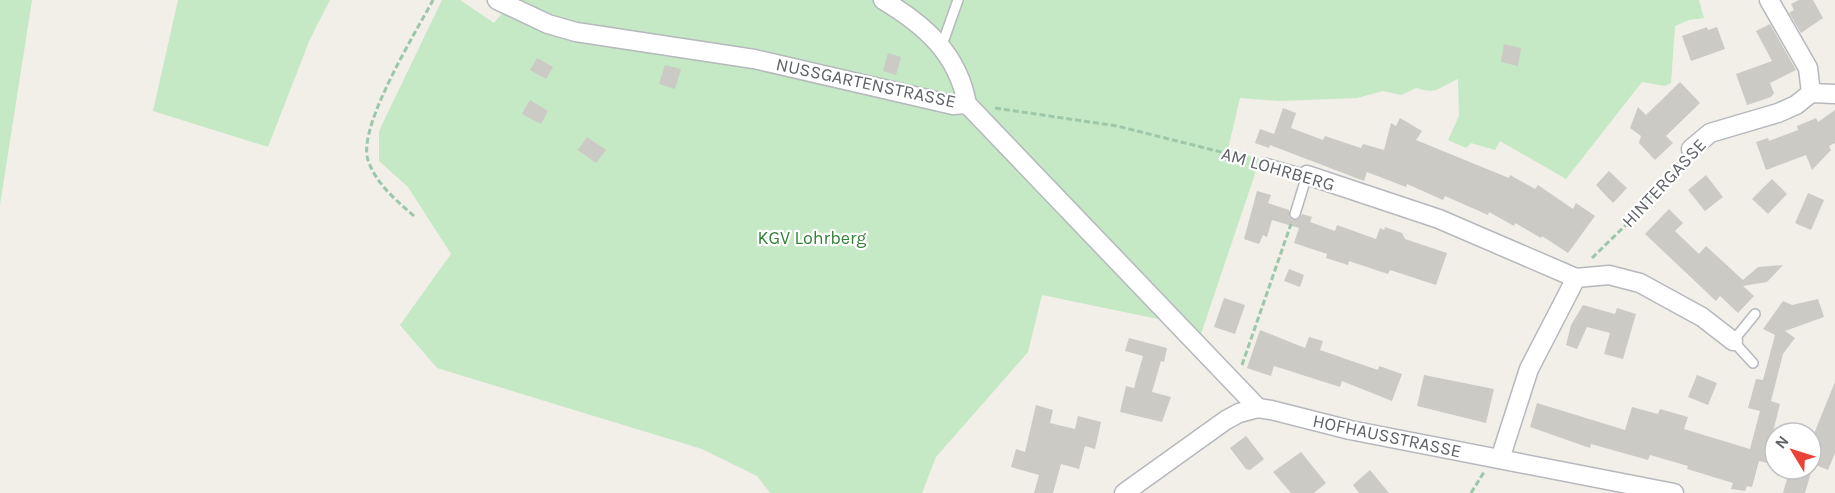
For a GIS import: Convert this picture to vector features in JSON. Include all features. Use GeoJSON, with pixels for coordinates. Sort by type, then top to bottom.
{"type":"FeatureCollection","features":[{"type":"Feature","properties":{"kind":"street","name":"NUSSGARTENSTRASSE"},"geometry":{"type":"LineString","coordinates":[[497,0],[548,24],[576,32],[754,59],[953,105],[966,104],[1258,408]]}},
{"type":"Feature","properties":{"kind":"street"},"geometry":{"type":"LineString","coordinates":[[883,0],[911,17],[942,45],[957,69],[966,104]]}},
{"type":"Feature","properties":{"kind":"street"},"geometry":{"type":"LineString","coordinates":[[1769,0],[1808,68],[1811,93],[1835,94]]}},
{"type":"Feature","properties":{"kind":"street","name":"HINTERGASSE"},"geometry":{"type":"LineString","coordinates":[[1691,149],[1710,133],[1778,113],[1796,105],[1811,93]]}},
{"type":"Feature","properties":{"kind":"street","name":"AM LOHRBERG"},"geometry":{"type":"LineString","coordinates":[[1307,175],[1439,219],[1576,278],[1608,275],[1640,283],[1702,317],[1733,341]]}},
{"type":"Feature","properties":{"kind":"street"},"geometry":{"type":"LineString","coordinates":[[1500,459],[1528,369],[1576,278]]}},
{"type":"Feature","properties":{"kind":"street"},"geometry":{"type":"LineString","coordinates":[[1124,493],[1226,420],[1239,413],[1258,408]]}},
{"type":"Feature","properties":{"kind":"street","name":"HOFHAUSSTRASSE"},"geometry":{"type":"LineString","coordinates":[[1258,408],[1350,430],[1674,493]]}},
{"type":"Feature","properties":{"kind":"lane"},"geometry":{"type":"LineString","coordinates":[[942,45],[958,0]]}},
{"type":"Feature","properties":{"kind":"lane","name":"AM LOHRBERG"},"geometry":{"type":"LineString","coordinates":[[1265,163],[1307,175]]}},
{"type":"Feature","properties":{"kind":"lane"},"geometry":{"type":"LineString","coordinates":[[1295,214],[1307,175]]}},
{"type":"Feature","properties":{"kind":"lane"},"geometry":{"type":"LineString","coordinates":[[1753,363],[1733,341],[1755,314]]}},
{"type":"Feature","properties":{"kind":"path"},"geometry":{"type":"LineString","coordinates":[[414,216],[384,189],[367,158],[374,112],[433,0]]}},
{"type":"Feature","properties":{"kind":"path","name":"AM LOHRBERG"},"geometry":{"type":"LineString","coordinates":[[966,104],[1117,126],[1265,163]]}},
{"type":"Feature","properties":{"kind":"path","name":"HINTERGASSE"},"geometry":{"type":"LineString","coordinates":[[1598,250],[1629,222],[1691,149]]}},
{"type":"Feature","properties":{"kind":"path"},"geometry":{"type":"LineString","coordinates":[[1235,385],[1295,214]]}},
{"type":"Feature","properties":{"kind":"path"},"geometry":{"type":"LineString","coordinates":[[1471,493],[1474,488]]}},
{"type":"Feature","properties":{"kind":"green space"},"geometry":{"type":"Polygon","coordinates":[[[0,0],[32,0],[0,205],[0,0]]]}},
{"type":"Feature","properties":{"kind":"green space"},"geometry":{"type":"Polygon","coordinates":[[[178,0],[330,0],[310,39],[268,147],[153,111],[178,0]]]}},
{"type":"Feature","properties":{"kind":"green space","name":"KGV Lohrberg"},"geometry":{"type":"Polygon","coordinates":[[[442,0],[460,0],[494,23],[513,0],[1699,0],[1704,18],[1689,20],[1675,26],[1671,83],[1665,86],[1642,82],[1566,179],[1500,141],[1495,150],[1471,143],[1466,148],[1448,140],[1459,116],[1458,79],[1438,89],[1429,91],[1416,88],[1401,95],[1383,91],[1357,98],[1280,101],[1240,98],[1228,149],[1260,159],[1200,337],[1187,325],[1042,295],[1028,352],[936,457],[922,493],[770,493],[757,476],[702,449],[437,368],[400,325],[451,254],[408,187],[379,161],[379,131],[442,0]]]}},
{"type":"Feature","properties":{"kind":"building"},"geometry":{"type":"Polygon","coordinates":[[[1799,0],[1813,0],[1823,18],[1801,33],[1789,13],[1794,10],[1791,4],[1799,0]]]}},
{"type":"Feature","properties":{"kind":"building"},"geometry":{"type":"Polygon","coordinates":[[[1770,24],[1796,70],[1770,83],[1774,93],[1771,97],[1747,105],[1736,74],[1772,61],[1756,31],[1770,24]]]}},
{"type":"Feature","properties":{"kind":"building"},"geometry":{"type":"Polygon","coordinates":[[[1707,27],[1708,30],[1717,27],[1725,49],[1691,61],[1682,36],[1707,27]]]}},
{"type":"Feature","properties":{"kind":"building"},"geometry":{"type":"Polygon","coordinates":[[[1504,44],[1521,48],[1518,66],[1501,62],[1504,44]]]}},
{"type":"Feature","properties":{"kind":"building"},"geometry":{"type":"Polygon","coordinates":[[[888,53],[901,57],[896,75],[883,71],[888,53]]]}},
{"type":"Feature","properties":{"kind":"building"},"geometry":{"type":"Polygon","coordinates":[[[537,58],[553,67],[546,79],[530,70],[537,58]]]}},
{"type":"Feature","properties":{"kind":"building"},"geometry":{"type":"Polygon","coordinates":[[[665,65],[681,69],[675,89],[659,84],[665,65]]]}},
{"type":"Feature","properties":{"kind":"building"},"geometry":{"type":"Polygon","coordinates":[[[1680,82],[1700,103],[1666,136],[1673,143],[1655,160],[1639,143],[1641,136],[1630,128],[1638,107],[1646,115],[1680,82]]]}},
{"type":"Feature","properties":{"kind":"building"},"geometry":{"type":"Polygon","coordinates":[[[530,100],[548,111],[541,124],[522,114],[530,100]]]}},
{"type":"Feature","properties":{"kind":"building"},"geometry":{"type":"Polygon","coordinates":[[[1283,108],[1296,113],[1291,128],[1323,140],[1325,136],[1361,148],[1363,144],[1384,150],[1391,123],[1396,126],[1400,118],[1422,131],[1416,140],[1509,178],[1510,175],[1535,189],[1538,185],[1573,209],[1576,203],[1595,216],[1568,253],[1542,236],[1541,238],[1515,223],[1514,226],[1489,212],[1488,215],[1445,196],[1443,200],[1407,184],[1406,187],[1367,172],[1364,181],[1270,145],[1269,148],[1255,143],[1260,129],[1274,134],[1283,108]]]}},
{"type":"Feature","properties":{"kind":"building"},"geometry":{"type":"Polygon","coordinates":[[[1835,110],[1835,143],[1829,146],[1831,150],[1812,170],[1806,155],[1766,170],[1756,142],[1768,138],[1769,141],[1798,130],[1797,126],[1816,118],[1818,122],[1835,110]]]}},
{"type":"Feature","properties":{"kind":"building"},"geometry":{"type":"Polygon","coordinates":[[[587,137],[606,150],[596,163],[578,150],[587,137]]]}},
{"type":"Feature","properties":{"kind":"building"},"geometry":{"type":"Polygon","coordinates":[[[1609,171],[1627,188],[1613,203],[1596,185],[1609,171]]]}},
{"type":"Feature","properties":{"kind":"building"},"geometry":{"type":"Polygon","coordinates":[[[1706,175],[1723,197],[1705,211],[1688,190],[1706,175]]]}},
{"type":"Feature","properties":{"kind":"building"},"geometry":{"type":"Polygon","coordinates":[[[1772,179],[1787,194],[1768,214],[1752,199],[1772,179]]]}},
{"type":"Feature","properties":{"kind":"building"},"geometry":{"type":"Polygon","coordinates":[[[1257,191],[1271,195],[1268,203],[1289,210],[1292,220],[1299,219],[1302,214],[1312,217],[1310,222],[1335,231],[1337,225],[1376,239],[1380,228],[1384,230],[1385,227],[1402,233],[1405,239],[1447,253],[1436,285],[1390,270],[1388,274],[1349,261],[1348,265],[1326,258],[1327,254],[1294,243],[1299,228],[1272,220],[1267,237],[1263,235],[1259,244],[1244,239],[1257,191]]]}},
{"type":"Feature","properties":{"kind":"building"},"geometry":{"type":"Polygon","coordinates":[[[1808,193],[1824,200],[1811,230],[1795,223],[1808,193]]]}},
{"type":"Feature","properties":{"kind":"building"},"geometry":{"type":"Polygon","coordinates":[[[1669,209],[1683,223],[1675,231],[1699,254],[1706,246],[1743,280],[1758,267],[1783,265],[1767,282],[1743,286],[1754,296],[1738,313],[1720,296],[1716,301],[1645,234],[1669,209]]]}},
{"type":"Feature","properties":{"kind":"building"},"geometry":{"type":"Polygon","coordinates":[[[1289,269],[1304,275],[1300,287],[1284,281],[1289,269]]]}},
{"type":"Feature","properties":{"kind":"building"},"geometry":{"type":"Polygon","coordinates":[[[1224,298],[1245,305],[1235,334],[1214,327],[1224,298]]]}},
{"type":"Feature","properties":{"kind":"building"},"geometry":{"type":"Polygon","coordinates":[[[1818,299],[1824,317],[1785,331],[1795,338],[1783,354],[1771,401],[1780,404],[1776,421],[1763,421],[1763,462],[1759,461],[1752,487],[1747,486],[1745,491],[1731,489],[1733,483],[1687,469],[1688,466],[1650,455],[1648,460],[1591,444],[1590,448],[1530,427],[1537,403],[1625,430],[1632,407],[1658,414],[1660,409],[1688,417],[1684,429],[1750,449],[1760,411],[1748,408],[1756,379],[1763,380],[1775,335],[1763,329],[1783,301],[1792,305],[1818,299]]]}},
{"type":"Feature","properties":{"kind":"building"},"geometry":{"type":"Polygon","coordinates":[[[1583,305],[1615,314],[1617,308],[1636,314],[1623,359],[1604,354],[1610,333],[1587,327],[1577,349],[1566,345],[1571,325],[1583,305]]]}},
{"type":"Feature","properties":{"kind":"building"},"geometry":{"type":"Polygon","coordinates":[[[1260,330],[1305,348],[1309,337],[1323,341],[1320,350],[1378,370],[1379,366],[1402,374],[1392,401],[1342,381],[1340,387],[1274,366],[1271,376],[1247,368],[1260,330]]]}},
{"type":"Feature","properties":{"kind":"building"},"geometry":{"type":"Polygon","coordinates":[[[1129,338],[1167,348],[1152,392],[1171,397],[1162,422],[1120,412],[1126,386],[1134,388],[1143,356],[1125,351],[1129,338]]]}},
{"type":"Feature","properties":{"kind":"building"},"geometry":{"type":"Polygon","coordinates":[[[1424,375],[1494,389],[1486,423],[1417,406],[1424,375]]]}},
{"type":"Feature","properties":{"kind":"building"},"geometry":{"type":"Polygon","coordinates":[[[1697,375],[1717,383],[1708,405],[1688,397],[1697,375]]]}},
{"type":"Feature","properties":{"kind":"building"},"geometry":{"type":"Polygon","coordinates":[[[1835,382],[1835,453],[1828,470],[1823,468],[1823,421],[1819,421],[1835,382]]]}},
{"type":"Feature","properties":{"kind":"building"},"geometry":{"type":"Polygon","coordinates":[[[1036,405],[1053,410],[1050,423],[1075,429],[1078,416],[1101,422],[1095,449],[1085,446],[1079,469],[1061,464],[1053,493],[1034,493],[1039,475],[1011,467],[1016,449],[1025,452],[1036,405]]]}},
{"type":"Feature","properties":{"kind":"building"},"geometry":{"type":"Polygon","coordinates":[[[1246,436],[1264,459],[1250,470],[1246,469],[1230,448],[1246,436]]]}},
{"type":"Feature","properties":{"kind":"building"},"geometry":{"type":"Polygon","coordinates":[[[1301,452],[1326,483],[1314,493],[1291,493],[1273,472],[1301,452]]]}},
{"type":"Feature","properties":{"kind":"building"},"geometry":{"type":"Polygon","coordinates":[[[1370,470],[1389,493],[1359,493],[1353,485],[1370,470]]]}},
{"type":"Feature","properties":{"kind":"building"},"geometry":{"type":"Polygon","coordinates":[[[1786,481],[1808,481],[1805,493],[1783,493],[1786,481]]]}}]}
